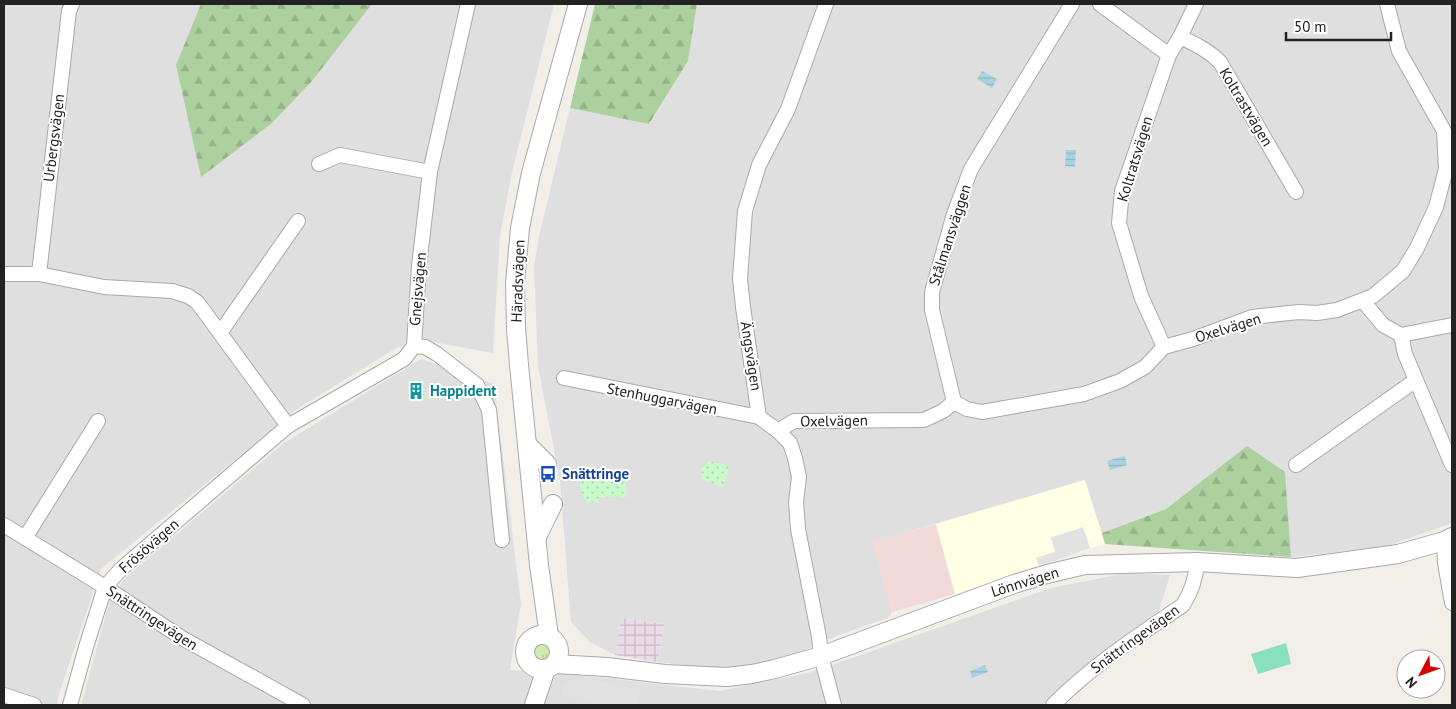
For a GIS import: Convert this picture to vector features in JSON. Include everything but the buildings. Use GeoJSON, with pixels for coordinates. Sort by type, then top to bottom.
{"type":"FeatureCollection","features":[{"type":"Feature","properties":{"kind":"street","name":"Urbergsvägen"},"geometry":{"type":"LineString","coordinates":[[39,274],[67,30],[72,4]]}},
{"type":"Feature","properties":{"kind":"street","name":"Gnejsvägen"},"geometry":{"type":"LineString","coordinates":[[468,4],[430,172],[419,266],[414,346],[425,347],[436,354],[477,385],[483,395],[489,410],[502,540]]}},
{"type":"Feature","properties":{"kind":"street","name":"Häradsvägen"},"geometry":{"type":"LineString","coordinates":[[532,705],[546,653],[537,538],[516,328],[515,283],[520,228],[531,173],[578,4]]}},
{"type":"Feature","properties":{"kind":"street","name":"Ängsvägen"},"geometry":{"type":"LineString","coordinates":[[759,418],[740,279],[744,212],[759,165],[788,109],[826,4]]}},
{"type":"Feature","properties":{"kind":"street","name":"Stålmansväggen"},"geometry":{"type":"LineString","coordinates":[[954,402],[932,310],[932,292],[951,222],[971,169],[1072,4]]}},
{"type":"Feature","properties":{"kind":"street"},"geometry":{"type":"LineString","coordinates":[[1100,4],[1168,55]]}},
{"type":"Feature","properties":{"kind":"street","name":"Koltratsvägen"},"geometry":{"type":"LineString","coordinates":[[1164,347],[1141,296],[1119,223],[1122,191],[1168,55],[1196,4]]}},
{"type":"Feature","properties":{"kind":"street","name":"Oxelvägen"},"geometry":{"type":"LineString","coordinates":[[778,432],[794,421],[924,420],[943,411],[954,402],[967,409],[982,412],[1084,394],[1120,380],[1145,367],[1164,347],[1252,317],[1337,310],[1363,301],[1378,293],[1403,271],[1417,248],[1436,207],[1446,169],[1444,131],[1399,51],[1387,4]]}},
{"type":"Feature","properties":{"kind":"street","name":"Koltrastvägen"},"geometry":{"type":"LineString","coordinates":[[1180,36],[1201,46],[1220,62],[1296,192]]}},
{"type":"Feature","properties":{"kind":"street"},"geometry":{"type":"LineString","coordinates":[[319,164],[340,155],[430,172]]}},
{"type":"Feature","properties":{"kind":"street"},"geometry":{"type":"LineString","coordinates":[[220,333],[298,221]]}},
{"type":"Feature","properties":{"kind":"street"},"geometry":{"type":"LineString","coordinates":[[4,274],[39,274],[104,287],[172,291],[188,296],[197,302],[288,426]]}},
{"type":"Feature","properties":{"kind":"street"},"geometry":{"type":"LineString","coordinates":[[1363,301],[1383,325],[1401,335],[1452,325]]}},
{"type":"Feature","properties":{"kind":"street"},"geometry":{"type":"LineString","coordinates":[[1401,335],[1405,354],[1452,465]]}},
{"type":"Feature","properties":{"kind":"street","name":"Frösövägen"},"geometry":{"type":"LineString","coordinates":[[70,705],[105,588],[121,569],[288,426],[404,359],[414,346]]}},
{"type":"Feature","properties":{"kind":"street","name":"Stenhuggarvägen"},"geometry":{"type":"LineString","coordinates":[[564,378],[759,418]]}},
{"type":"Feature","properties":{"kind":"street"},"geometry":{"type":"LineString","coordinates":[[1296,465],[1416,380]]}},
{"type":"Feature","properties":{"kind":"street"},"geometry":{"type":"LineString","coordinates":[[759,418],[790,443],[795,458],[799,478],[796,502],[798,529],[821,656],[834,705]]}},
{"type":"Feature","properties":{"kind":"street"},"geometry":{"type":"LineString","coordinates":[[25,538],[98,420]]}},
{"type":"Feature","properties":{"kind":"street"},"geometry":{"type":"LineString","coordinates":[[528,445],[547,464]]}},
{"type":"Feature","properties":{"kind":"street"},"geometry":{"type":"LineString","coordinates":[[537,538],[552,504]]}},
{"type":"Feature","properties":{"kind":"street","name":"Snättringevägen"},"geometry":{"type":"LineString","coordinates":[[4,525],[182,638],[303,705]]}},
{"type":"Feature","properties":{"kind":"street"},"geometry":{"type":"LineString","coordinates":[[1448,539],[1445,563],[1452,603]]}},
{"type":"Feature","properties":{"kind":"street","name":"Lönnvägen"},"geometry":{"type":"LineString","coordinates":[[546,653],[607,667],[665,674],[727,677],[774,669],[821,656],[1047,574],[1085,565],[1197,562],[1297,568],[1387,556],[1448,539]]}},
{"type":"Feature","properties":{"kind":"street","name":"Snättringevägen"},"geometry":{"type":"LineString","coordinates":[[1053,705],[1101,662],[1183,605],[1191,593],[1197,562]]}},
{"type":"Feature","properties":{"kind":"street"},"geometry":{"type":"LineString","coordinates":[[4,695],[34,705]]}},
{"type":"Feature","properties":{"kind":"shaded area"},"geometry":{"type":"Polygon","coordinates":[[[4,4],[554,4],[511,177],[500,236],[493,353],[428,341],[398,347],[297,409],[101,569],[58,697],[57,705],[4,705],[4,4]]]}},
{"type":"Feature","properties":{"kind":"shaded area"},"geometry":{"type":"Polygon","coordinates":[[[697,4],[1452,4],[1452,523],[1384,547],[1291,557],[1285,472],[1187,494],[1166,509],[1102,533],[1084,480],[873,542],[892,612],[890,617],[823,641],[789,658],[720,669],[658,662],[664,624],[621,618],[615,655],[590,642],[571,622],[560,481],[538,366],[534,267],[539,236],[570,108],[650,124],[688,61],[697,4]]]}},
{"type":"Feature","properties":{"kind":"shaded area"},"geometry":{"type":"Polygon","coordinates":[[[421,359],[494,384],[521,604],[510,670],[597,677],[719,691],[812,672],[1051,588],[1127,573],[1170,575],[1159,611],[1043,705],[81,705],[109,603],[124,579],[284,443],[421,359]]]}},
{"type":"Feature","properties":{"kind":"shaded area"},"geometry":{"type":"Polygon","coordinates":[[[1085,480],[1105,544],[1090,548],[1083,528],[1051,537],[1055,552],[1036,558],[1039,566],[955,594],[936,524],[1085,480]]]}},
{"type":"Feature","properties":{"kind":"shaded area"},"geometry":{"type":"Polygon","coordinates":[[[936,524],[955,594],[892,612],[872,542],[936,524]]]}},
{"type":"Feature","properties":{"kind":"shaded area"},"geometry":{"type":"Polygon","coordinates":[[[1083,527],[1090,548],[1039,566],[1036,558],[1055,552],[1051,538],[1083,527]]]}},
{"type":"Feature","properties":{"kind":"shaded area"},"geometry":{"type":"Polygon","coordinates":[[[621,618],[664,624],[658,662],[615,655],[621,618]]]}},
{"type":"Feature","properties":{"kind":"shaded area"},"geometry":{"type":"Polygon","coordinates":[[[586,679],[641,690],[638,705],[610,705],[563,695],[562,690],[570,681],[583,682],[586,679]]]}},
{"type":"Feature","properties":{"kind":"green space"},"geometry":{"type":"Polygon","coordinates":[[[201,4],[372,4],[312,81],[272,123],[201,177],[176,65],[201,4]]]}},
{"type":"Feature","properties":{"kind":"green space"},"geometry":{"type":"Polygon","coordinates":[[[595,4],[697,4],[688,61],[649,124],[570,108],[595,4]]]}},
{"type":"Feature","properties":{"kind":"green space"},"geometry":{"type":"Polygon","coordinates":[[[1247,446],[1285,472],[1291,557],[1105,544],[1102,533],[1166,509],[1247,446]]]}},
{"type":"Feature","properties":{"kind":"green space"},"geometry":{"type":"Polygon","coordinates":[[[709,461],[730,466],[723,487],[703,480],[701,469],[709,461]]]}},
{"type":"Feature","properties":{"kind":"green space"},"geometry":{"type":"Polygon","coordinates":[[[598,467],[602,477],[624,475],[627,497],[600,497],[598,503],[587,502],[582,494],[580,483],[584,479],[584,474],[598,467]]]}},
{"type":"Feature","properties":{"kind":"green space"},"geometry":{"type":"Polygon","coordinates":[[[542,639],[551,643],[555,652],[551,661],[542,665],[533,661],[529,652],[533,643],[542,639]]]}},
{"type":"Feature","properties":{"kind":"green space"},"geometry":{"type":"Polygon","coordinates":[[[1286,643],[1291,664],[1258,674],[1251,654],[1286,643]]]}},
{"type":"Feature","properties":{"kind":"water"},"geometry":{"type":"Polygon","coordinates":[[[982,71],[997,79],[992,88],[977,79],[982,71]]]}},
{"type":"Feature","properties":{"kind":"water"},"geometry":{"type":"Polygon","coordinates":[[[1066,150],[1076,150],[1075,167],[1065,166],[1066,150]]]}},
{"type":"Feature","properties":{"kind":"water"},"geometry":{"type":"Polygon","coordinates":[[[1125,456],[1127,465],[1110,470],[1107,461],[1125,456]]]}},
{"type":"Feature","properties":{"kind":"water"},"geometry":{"type":"Polygon","coordinates":[[[985,665],[988,672],[972,678],[970,671],[985,665]]]}},
{"type":"Feature","properties":{"kind":"place","name":"Happident"},"geometry":{"type":"Point","coordinates":[416,391]}},
{"type":"Feature","properties":{"kind":"place","name":"Snättringe"},"geometry":{"type":"Point","coordinates":[548,474]}}]}
